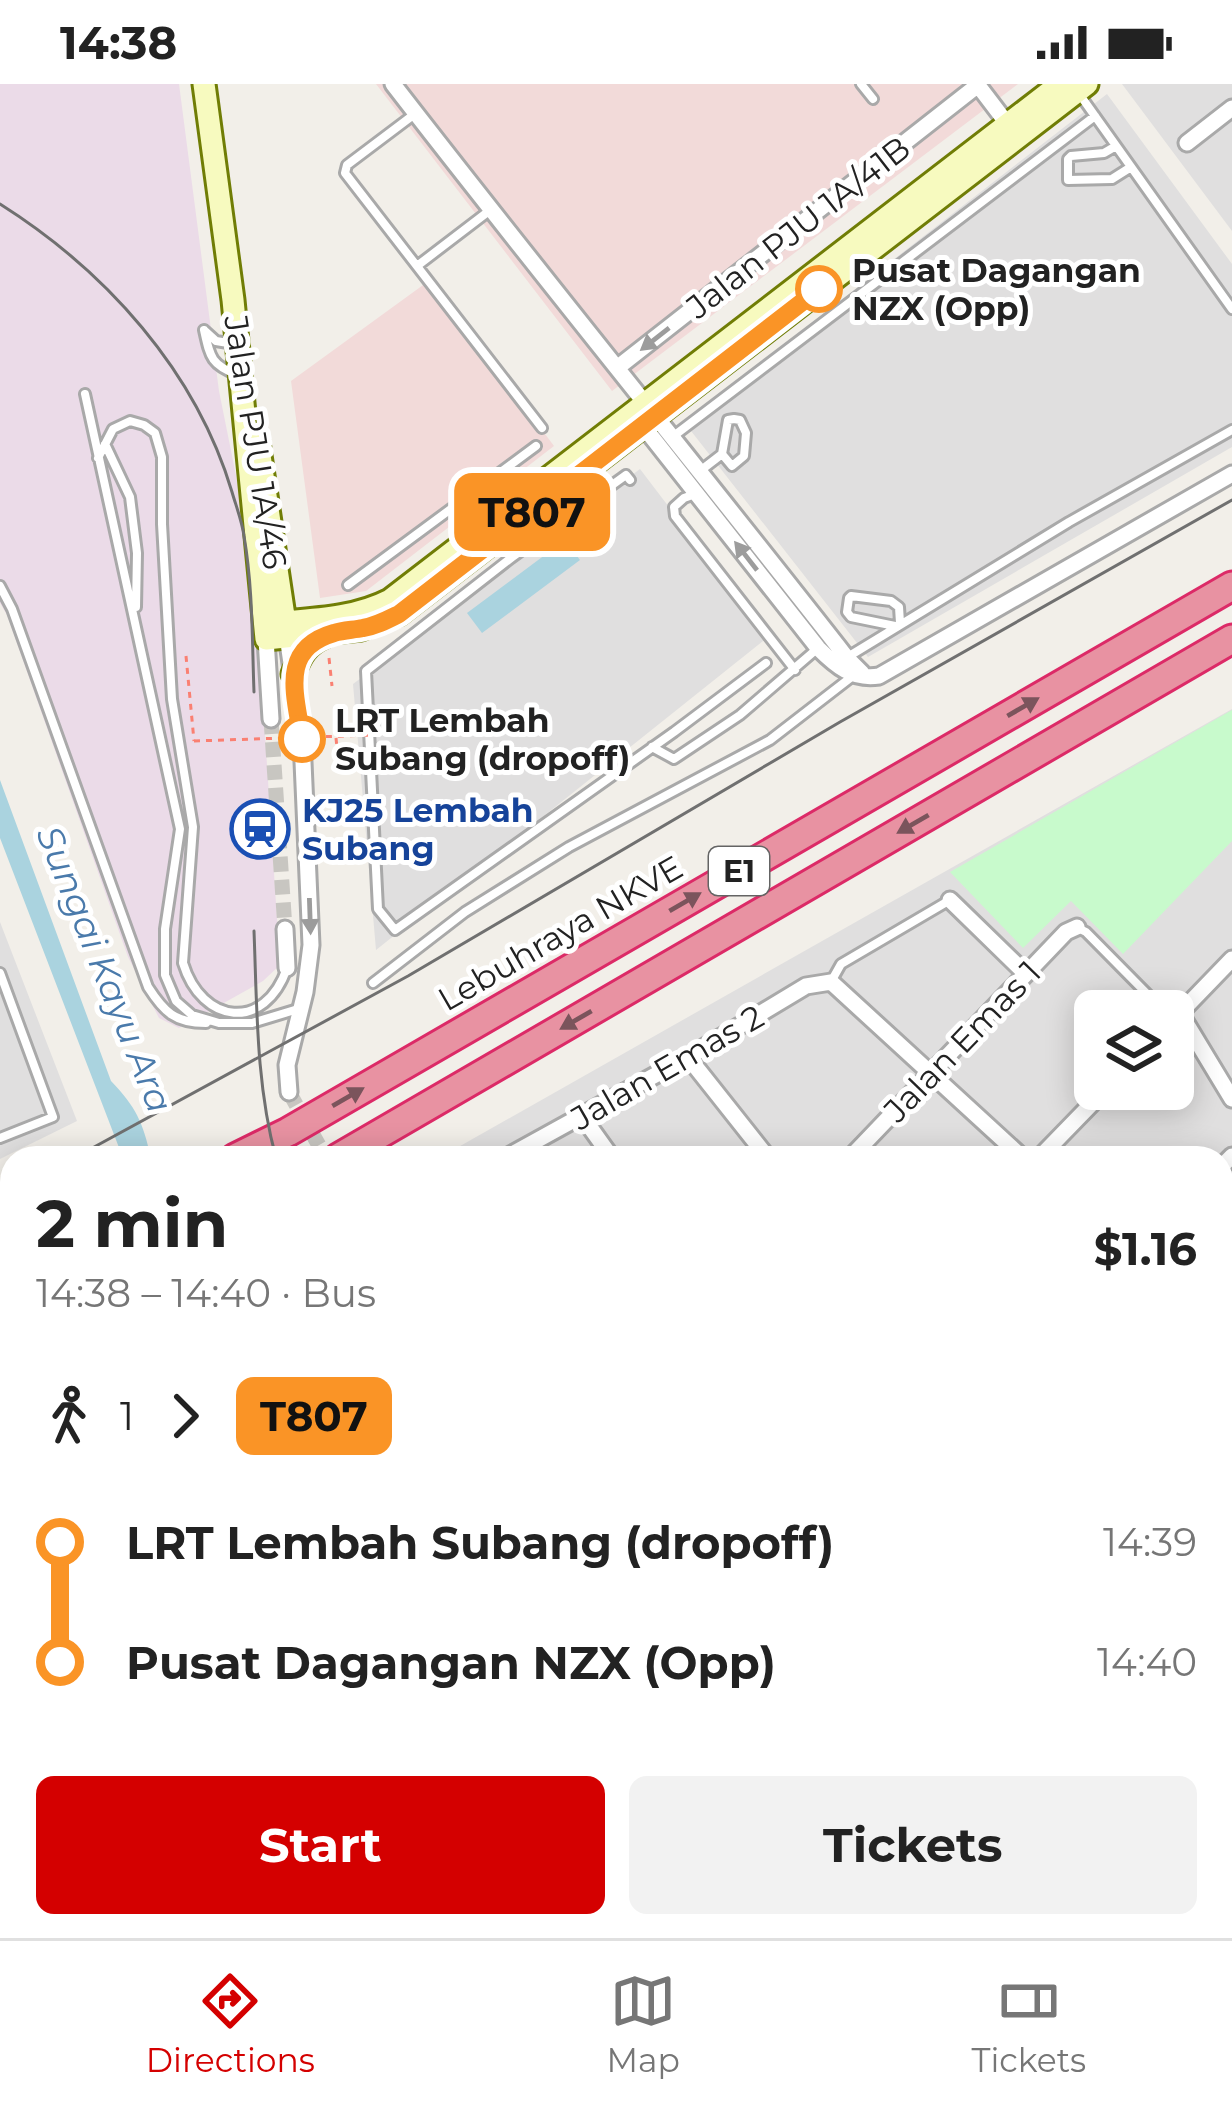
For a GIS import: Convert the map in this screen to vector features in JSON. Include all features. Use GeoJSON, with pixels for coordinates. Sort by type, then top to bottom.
{"type":"FeatureCollection","features":[{"type":"Feature","properties":{"kind":"highway","name":"Lebuhraya NKVE"},"geometry":{"type":"LineString","coordinates":[[260,1146],[1232,586]]}},
{"type":"Feature","properties":{"kind":"highway","name":"E1"},"geometry":{"type":"LineString","coordinates":[[359,1146],[1232,639]]}},
{"type":"Feature","properties":{"kind":"street"},"geometry":{"type":"LineString","coordinates":[[204,84],[232,300]]}},
{"type":"Feature","properties":{"kind":"street"},"geometry":{"type":"LineString","coordinates":[[394,84],[617,368],[697,494],[818,648],[861,676],[879,676],[1232,474]]}},
{"type":"Feature","properties":{"kind":"street"},"geometry":{"type":"LineString","coordinates":[[276,630],[373,609],[390,600],[476,532],[644,414],[1074,86]]}},
{"type":"Feature","properties":{"kind":"street"},"geometry":{"type":"LineString","coordinates":[[980,88],[1012,130]]}},
{"type":"Feature","properties":{"kind":"street","name":"Jalan PJU 1A/41B"},"geometry":{"type":"LineString","coordinates":[[617,368],[980,88]]}},
{"type":"Feature","properties":{"kind":"street"},"geometry":{"type":"LineString","coordinates":[[1186,143],[1232,109]]}},
{"type":"Feature","properties":{"kind":"street","name":"Jalan PJU 1A/46"},"geometry":{"type":"LineString","coordinates":[[232,300],[276,630],[293,674],[302,739],[311,945],[287,1065],[289,1092]]}},
{"type":"Feature","properties":{"kind":"street","name":"Jalan PJU 1A/46"},"geometry":{"type":"LineString","coordinates":[[232,300],[276,630],[271,719]]}},
{"type":"Feature","properties":{"kind":"street"},"geometry":{"type":"LineString","coordinates":[[276,630],[337,632],[379,624],[399,614],[509,529],[644,414]]}},
{"type":"Feature","properties":{"kind":"street"},"geometry":{"type":"LineString","coordinates":[[666,442],[700,470],[841,662]]}},
{"type":"Feature","properties":{"kind":"street"},"geometry":{"type":"LineString","coordinates":[[293,674],[308,645],[337,632]]}},
{"type":"Feature","properties":{"kind":"street"},"geometry":{"type":"LineString","coordinates":[[950,900],[1026,974]]}},
{"type":"Feature","properties":{"kind":"street","name":"Jalan Emas 1"},"geometry":{"type":"LineString","coordinates":[[861,1146],[1066,932],[1077,927]]}},
{"type":"Feature","properties":{"kind":"street"},"geometry":{"type":"LineString","coordinates":[[284,929],[287,968]]}},
{"type":"Feature","properties":{"kind":"street"},"geometry":{"type":"LineString","coordinates":[[1194,996],[1232,959]]}},
{"type":"Feature","properties":{"kind":"street"},"geometry":{"type":"LineString","coordinates":[[831,982],[1010,1146]]}},
{"type":"Feature","properties":{"kind":"street","name":"Jalan Emas 2"},"geometry":{"type":"LineString","coordinates":[[528,1146],[806,986],[831,982]]}},
{"type":"Feature","properties":{"kind":"street"},"geometry":{"type":"LineString","coordinates":[[1194,1046],[1232,1099]]}},
{"type":"Feature","properties":{"kind":"street"},"geometry":{"type":"LineString","coordinates":[[688,1057],[758,1146]]}},
{"type":"Feature","properties":{"kind":"street"},"geometry":{"type":"LineString","coordinates":[[1051,1146],[1086,1110]]}},
{"type":"Feature","properties":{"kind":"street"},"geometry":{"type":"LineString","coordinates":[[582,1116],[603,1146]]}},
{"type":"Feature","properties":{"kind":"lane"},"geometry":{"type":"LineString","coordinates":[[861,84],[873,99]]}},
{"type":"Feature","properties":{"kind":"lane"},"geometry":{"type":"LineString","coordinates":[[980,88],[1000,84]]}},
{"type":"Feature","properties":{"kind":"lane"},"geometry":{"type":"LineString","coordinates":[[1074,86],[1232,309]]}},
{"type":"Feature","properties":{"kind":"lane"},"geometry":{"type":"LineString","coordinates":[[416,113],[347,165],[345,173],[542,428]]}},
{"type":"Feature","properties":{"kind":"lane"},"geometry":{"type":"LineString","coordinates":[[666,442],[1095,116]]}},
{"type":"Feature","properties":{"kind":"lane"},"geometry":{"type":"LineString","coordinates":[[1116,146],[1104,153],[1071,156],[1068,180],[1112,179],[1131,167]]}},
{"type":"Feature","properties":{"kind":"lane"},"geometry":{"type":"LineString","coordinates":[[417,266],[490,210]]}},
{"type":"Feature","properties":{"kind":"lane"},"geometry":{"type":"LineString","coordinates":[[237,345],[216,341],[204,330],[209,356],[221,368],[239,375]]}},
{"type":"Feature","properties":{"kind":"lane"},"geometry":{"type":"LineString","coordinates":[[85,394],[180,830],[165,929],[166,975],[176,1001],[192,1015],[219,1023]]}},
{"type":"Feature","properties":{"kind":"lane"},"geometry":{"type":"LineString","coordinates":[[700,470],[722,454],[728,420],[740,420],[746,433],[744,456],[732,466],[722,454]]}},
{"type":"Feature","properties":{"kind":"lane"},"geometry":{"type":"LineString","coordinates":[[98,458],[113,429],[130,421],[155,433],[162,457],[172,699],[193,827],[183,963],[189,983],[219,1010],[234,1012],[262,1006],[278,992],[287,968]]}},
{"type":"Feature","properties":{"kind":"lane"},"geometry":{"type":"LineString","coordinates":[[841,662],[1069,522],[1232,430]]}},
{"type":"Feature","properties":{"kind":"lane"},"geometry":{"type":"LineString","coordinates":[[105,444],[130,497],[137,553],[135,621]]}},
{"type":"Feature","properties":{"kind":"lane"},"geometry":{"type":"LineString","coordinates":[[348,585],[536,446]]}},
{"type":"Feature","properties":{"kind":"lane"},"geometry":{"type":"LineString","coordinates":[[630,480],[626,476],[511,558],[366,671],[377,909],[395,930],[766,663]]}},
{"type":"Feature","properties":{"kind":"lane"},"geometry":{"type":"LineString","coordinates":[[697,494],[674,507],[675,516],[795,670]]}},
{"type":"Feature","properties":{"kind":"lane"},"geometry":{"type":"LineString","coordinates":[[456,506],[476,532]]}},
{"type":"Feature","properties":{"kind":"lane"},"geometry":{"type":"LineString","coordinates":[[509,529],[515,542],[511,558]]}},
{"type":"Feature","properties":{"kind":"lane"},"geometry":{"type":"LineString","coordinates":[[0,586],[148,987],[162,1008],[187,1023],[252,1023],[300,1008]]}},
{"type":"Feature","properties":{"kind":"lane"},"geometry":{"type":"LineString","coordinates":[[849,598],[891,602],[899,607],[898,625],[851,617],[849,598]]}},
{"type":"Feature","properties":{"kind":"lane"},"geometry":{"type":"LineString","coordinates":[[414,603],[444,610]]}},
{"type":"Feature","properties":{"kind":"lane"},"geometry":{"type":"LineString","coordinates":[[652,747],[674,759],[740,715],[818,648]]}},
{"type":"Feature","properties":{"kind":"lane"},"geometry":{"type":"LineString","coordinates":[[373,983],[465,912],[569,847],[770,740],[861,676]]}},
{"type":"Feature","properties":{"kind":"lane"},"geometry":{"type":"LineString","coordinates":[[831,982],[841,964],[950,900]]}},
{"type":"Feature","properties":{"kind":"lane"},"geometry":{"type":"LineString","coordinates":[[1077,927],[1146,990]]}},
{"type":"Feature","properties":{"kind":"lane"},"geometry":{"type":"LineString","coordinates":[[0,974],[53,1117],[0,1138]]}},
{"type":"Feature","properties":{"kind":"path"},"geometry":{"type":"LineString","coordinates":[[186,656],[194,741],[374,735]]}},
{"type":"Feature","properties":{"kind":"path"},"geometry":{"type":"LineString","coordinates":[[329,658],[332,686]]}},
{"type":"Feature","properties":{"kind":"path"},"geometry":{"type":"LineString","coordinates":[[335,751],[338,758],[336,736]]}},
{"type":"Feature","properties":{"kind":"shaded area"},"geometry":{"type":"Polygon","coordinates":[[[0,84],[179,84],[219,391],[254,565],[280,965],[263,981],[179,1028],[159,1018],[128,957],[0,603],[0,84]]]}},
{"type":"Feature","properties":{"kind":"shaded area"},"geometry":{"type":"Polygon","coordinates":[[[376,84],[1018,84],[612,391],[376,84]]]}},
{"type":"Feature","properties":{"kind":"shaded area"},"geometry":{"type":"Polygon","coordinates":[[[1122,84],[1232,84],[1232,231],[1122,84]]]}},
{"type":"Feature","properties":{"kind":"shaded area"},"geometry":{"type":"Polygon","coordinates":[[[1107,94],[1232,264],[1232,447],[868,657],[684,422],[1107,94]]]}},
{"type":"Feature","properties":{"kind":"shaded area"},"geometry":{"type":"Polygon","coordinates":[[[430,280],[554,446],[366,591],[320,598],[291,381],[430,280]]]}},
{"type":"Feature","properties":{"kind":"shaded area"},"geometry":{"type":"Polygon","coordinates":[[[640,469],[768,637],[376,950],[353,684],[640,469]]]}},
{"type":"Feature","properties":{"kind":"shaded area"},"geometry":{"type":"Polygon","coordinates":[[[1232,709],[1232,1146],[460,1146],[1232,709]]]}},
{"type":"Feature","properties":{"kind":"shaded area"},"geometry":{"type":"Polygon","coordinates":[[[0,922],[77,1121],[26,1146],[0,1146],[0,922]]]}},
{"type":"Feature","properties":{"kind":"green space"},"geometry":{"type":"Polygon","coordinates":[[[1232,710],[1232,841],[1123,954],[1071,901],[1023,948],[950,872],[1232,710]]]}},
{"type":"Feature","properties":{"kind":"water"},"geometry":{"type":"Polygon","coordinates":[[[565,540],[580,560],[482,633],[467,613],[565,540]]]}},
{"type":"Feature","properties":{"kind":"water"},"geometry":{"type":"Polygon","coordinates":[[[0,780],[111,1081],[137,1116],[148,1146],[118,1146],[0,838],[0,780]]]}},
{"type":"Feature","properties":{"kind":"tunnel"},"geometry":{"type":"LineString","coordinates":[[271,719],[285,929]]}},
{"type":"Feature","properties":{"kind":"tunnel"},"geometry":{"type":"LineString","coordinates":[[289,1092],[319,1146]]}},
{"type":"Feature","properties":{"kind":"tram line"},"geometry":{"type":"LineString","coordinates":[[0,204],[76,260],[110,293],[171,365],[195,405],[216,448],[243,530],[251,594],[254,692]]}},
{"type":"Feature","properties":{"kind":"tram line"},"geometry":{"type":"LineString","coordinates":[[96,1146],[408,976],[840,722],[1232,500]]}},
{"type":"Feature","properties":{"kind":"tram line"},"geometry":{"type":"LineString","coordinates":[[254,931],[261,1074],[273,1146]]}},
{"type":"Feature","properties":{"kind":"bus line","name":"T807"},"geometry":{"type":"LineString","coordinates":[[302,739],[293,674],[308,645],[399,614],[819,289]]}},
{"type":"Feature","properties":{"kind":"place","name":"Pusat Dagangan NZX (Opp)"},"geometry":{"type":"Point","coordinates":[819,289]}},
{"type":"Feature","properties":{"kind":"place","name":"LRT Lembah Subang (dropoff)"},"geometry":{"type":"Point","coordinates":[302,739]}},
{"type":"Feature","properties":{"kind":"place","name":"KJ25 Lembah Subang"},"geometry":{"type":"Point","coordinates":[260,829]}},
{"type":"Feature","properties":{"kind":"water label","name":"Sungai Kayu Ara"},"geometry":{"type":"Point","coordinates":[105,969]}}]}
